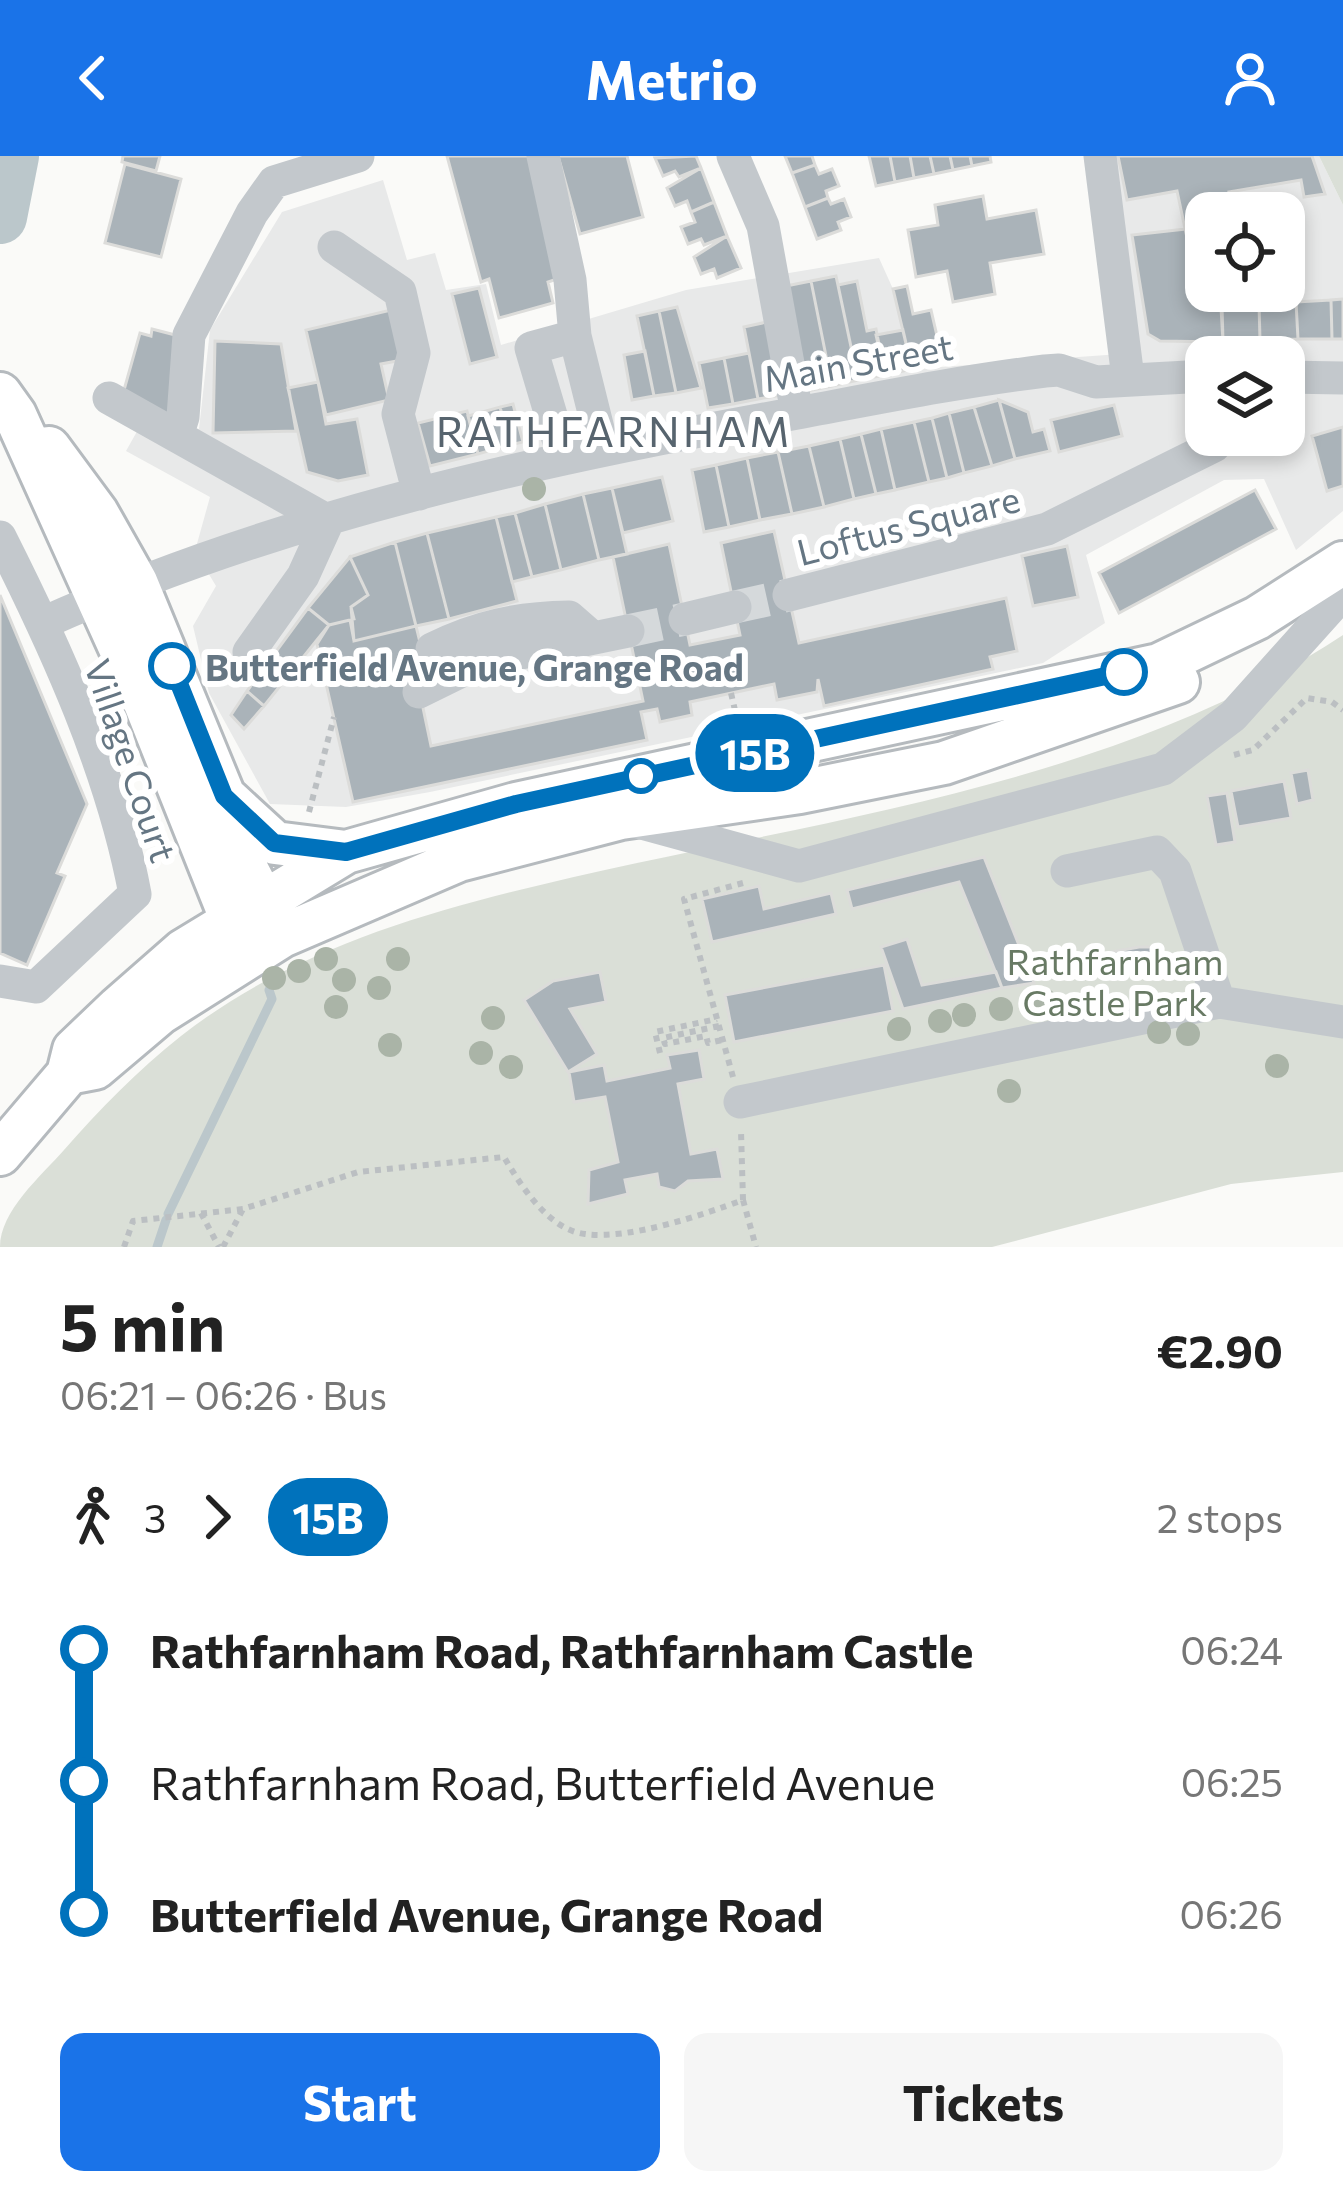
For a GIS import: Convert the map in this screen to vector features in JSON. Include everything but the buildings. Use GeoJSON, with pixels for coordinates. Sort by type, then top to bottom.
{"type":"FeatureCollection","features":[{"type":"Feature","properties":{"kind":"main road"},"geometry":{"type":"LineString","coordinates":[[8,404],[59,458],[256,928]]}},
{"type":"Feature","properties":{"kind":"main road"},"geometry":{"type":"LineString","coordinates":[[224,796],[274,843],[346,852],[516,804],[1159,665],[1256,618],[1341,586]]}},
{"type":"Feature","properties":{"kind":"main road"},"geometry":{"type":"LineString","coordinates":[[0,1154],[68,1074],[74,1050],[183,951],[459,860],[621,818],[800,792],[944,763],[1168,686],[1341,586]]}},
{"type":"Feature","properties":{"kind":"main road"},"geometry":{"type":"LineString","coordinates":[[117,591],[224,796],[256,928]]}},
{"type":"Feature","properties":{"kind":"main road"},"geometry":{"type":"LineString","coordinates":[[256,928],[346,852]]}},
{"type":"Feature","properties":{"kind":"street"},"geometry":{"type":"LineString","coordinates":[[177,436],[183,417],[189,335],[252,214],[274,182],[358,156]]}},
{"type":"Feature","properties":{"kind":"street"},"geometry":{"type":"LineString","coordinates":[[543,156],[571,280],[575,336],[602,449]]}},
{"type":"Feature","properties":{"kind":"street"},"geometry":{"type":"LineString","coordinates":[[733,156],[763,226],[797,412]]}},
{"type":"Feature","properties":{"kind":"street"},"geometry":{"type":"LineString","coordinates":[[1100,156],[1128,378]]}},
{"type":"Feature","properties":{"kind":"street"},"geometry":{"type":"LineString","coordinates":[[334,247],[400,292],[414,353],[398,414],[419,494]]}},
{"type":"Feature","properties":{"kind":"street"},"geometry":{"type":"LineString","coordinates":[[564,459],[530,348],[575,336]]}},
{"type":"Feature","properties":{"kind":"street","name":"Main Street"},"geometry":{"type":"LineString","coordinates":[[328,521],[602,449],[797,412],[1059,370],[1096,382],[1185,377]]}},
{"type":"Feature","properties":{"kind":"street"},"geometry":{"type":"LineString","coordinates":[[1305,377],[1343,378]]}},
{"type":"Feature","properties":{"kind":"street"},"geometry":{"type":"LineString","coordinates":[[109,398],[328,521],[303,576],[248,652]]}},
{"type":"Feature","properties":{"kind":"street","name":"Loftus Square"},"geometry":{"type":"LineString","coordinates":[[788,595],[1047,529],[1194,456]]}},
{"type":"Feature","properties":{"kind":"street","name":"Village Court"},"geometry":{"type":"LineString","coordinates":[[43,623],[117,591],[328,521]]}},
{"type":"Feature","properties":{"kind":"street","name":"Village Court"},"geometry":{"type":"LineString","coordinates":[[0,537],[43,623],[125,838],[135,894],[37,987],[0,981]]}},
{"type":"Feature","properties":{"kind":"street"},"geometry":{"type":"LineString","coordinates":[[621,818],[799,866],[1163,769],[1218,727],[1341,586]]}},
{"type":"Feature","properties":{"kind":"street"},"geometry":{"type":"LineString","coordinates":[[432,649],[481,627],[520,618],[569,617],[593,638]]}},
{"type":"Feature","properties":{"kind":"street"},"geometry":{"type":"LineString","coordinates":[[419,692],[482,661],[628,631]]}},
{"type":"Feature","properties":{"kind":"street"},"geometry":{"type":"LineString","coordinates":[[1067,872],[1157,852],[1175,871],[1219,1002]]}},
{"type":"Feature","properties":{"kind":"street"},"geometry":{"type":"LineString","coordinates":[[740,1102],[1219,1002],[1343,1022]]}},
{"type":"Feature","properties":{"kind":"path"},"geometry":{"type":"LineString","coordinates":[[731,694],[740,731]]}},
{"type":"Feature","properties":{"kind":"path"},"geometry":{"type":"LineString","coordinates":[[1218,727],[1232,756],[1253,750],[1307,698],[1332,702],[1343,710]]}},
{"type":"Feature","properties":{"kind":"path"},"geometry":{"type":"LineString","coordinates":[[314,803],[334,717]]}},
{"type":"Feature","properties":{"kind":"path"},"geometry":{"type":"LineString","coordinates":[[756,1247],[743,1200],[740,1102],[684,899],[774,875],[782,862]]}},
{"type":"Feature","properties":{"kind":"path"},"geometry":{"type":"LineString","coordinates":[[718,1023],[664,1038],[665,1044],[706,1036],[708,1043],[722,1040]]}},
{"type":"Feature","properties":{"kind":"path"},"geometry":{"type":"LineString","coordinates":[[660,1053],[656,1032],[718,1023]]}},
{"type":"Feature","properties":{"kind":"path"},"geometry":{"type":"LineString","coordinates":[[124,1247],[134,1221],[243,1209],[358,1172],[504,1157],[523,1189],[548,1214],[583,1235],[703,1215],[743,1200]]}},
{"type":"Feature","properties":{"kind":"path"},"geometry":{"type":"LineString","coordinates":[[200,1213],[221,1247],[243,1209]]}},
{"type":"Feature","properties":{"kind":"path"},"geometry":{"type":"LineString","coordinates":[[581,1247],[583,1235]]}},
{"type":"Feature","properties":{"kind":"shaded area"},"geometry":{"type":"Polygon","coordinates":[[[1107,156],[1319,156],[1343,205],[1343,511],[1296,550],[1264,479],[1224,480],[1086,555],[1105,623],[1043,663],[430,792],[346,807],[270,804],[209,693],[193,626],[216,586],[195,551],[210,497],[126,451],[144,419],[199,429],[210,330],[282,212],[383,180],[407,260],[435,253],[446,290],[486,284],[501,345],[686,290],[879,258],[893,289],[913,369],[1134,353],[1107,156]]]}},
{"type":"Feature","properties":{"kind":"green space"},"geometry":{"type":"Polygon","coordinates":[[[1319,156],[1343,156],[1343,205],[1319,156]]]}},
{"type":"Feature","properties":{"kind":"green space","name":"Rathfarnham Castle Park"},"geometry":{"type":"Polygon","coordinates":[[[1343,635],[1343,1172],[1231,1184],[992,1247],[0,1247],[7,1220],[23,1195],[119,1091],[181,1036],[285,971],[398,924],[458,906],[910,804],[1091,753],[1179,721],[1263,682],[1343,635]]]}},
{"type":"Feature","properties":{"kind":"waterway"},"geometry":{"type":"LineString","coordinates":[[0,217],[12,156]]}},
{"type":"Feature","properties":{"kind":"waterway"},"geometry":{"type":"LineString","coordinates":[[168,1214],[272,999],[269,990]]}},
{"type":"Feature","properties":{"kind":"waterway"},"geometry":{"type":"LineString","coordinates":[[157,1247],[166,1220]]}},
{"type":"Feature","properties":{"kind":"tunnel"},"geometry":{"type":"LineString","coordinates":[[735,607],[789,595]]}},
{"type":"Feature","properties":{"kind":"tunnel"},"geometry":{"type":"LineString","coordinates":[[628,631],[685,619]]}},
{"type":"Feature","properties":{"kind":"bus line","name":"15B"},"geometry":{"type":"LineString","coordinates":[[172,666],[224,796],[274,843],[346,852],[516,804],[909,723],[1124,672]]}},
{"type":"Feature","properties":{"kind":"place","name":"Butterfield Avenue, Grange Road"},"geometry":{"type":"Point","coordinates":[172,666]}},
{"type":"Feature","properties":{"kind":"district","name":"RATHFARNHAM"},"geometry":{"type":"Point","coordinates":[614,430]}}]}
